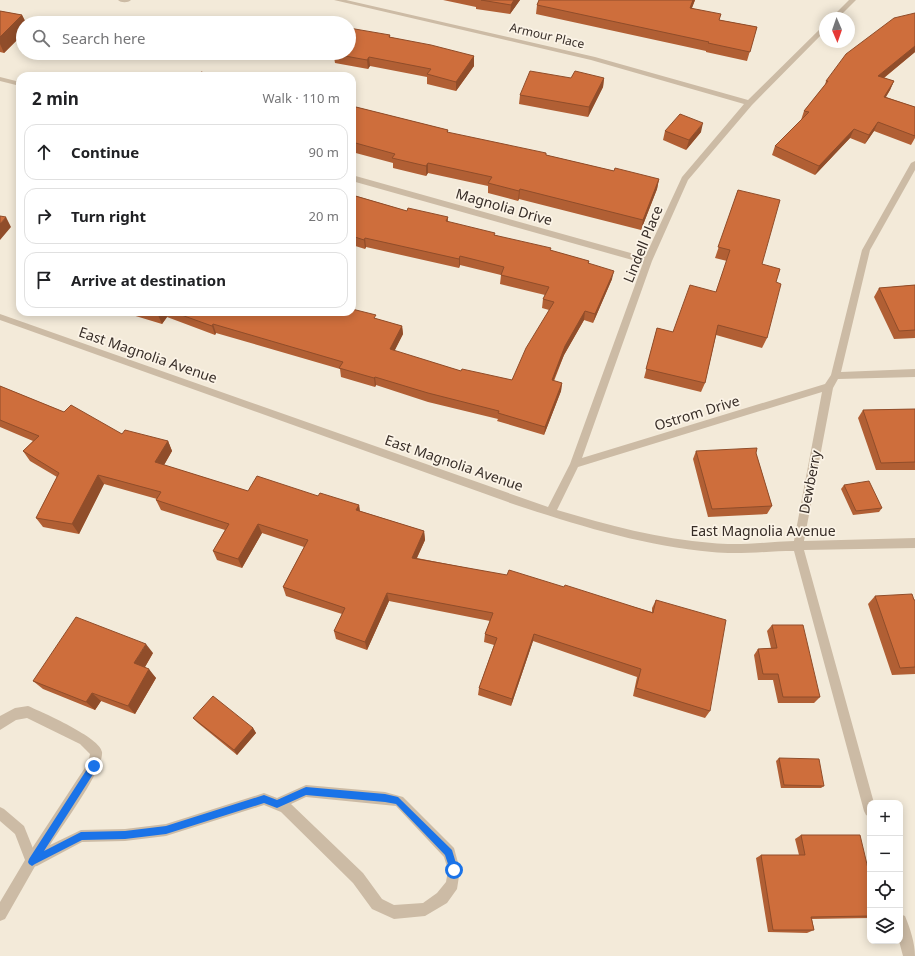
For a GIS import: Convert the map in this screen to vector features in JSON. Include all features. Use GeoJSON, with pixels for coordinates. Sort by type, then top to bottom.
{"type":"FeatureCollection","features":[{"type":"Feature","properties":{"kind":"street"},"geometry":{"type":"LineString","coordinates":[[121,0],[128,0]]}},
{"type":"Feature","properties":{"kind":"street","name":"Armour Place"},"geometry":{"type":"LineString","coordinates":[[338,0],[593,58],[749,103]]}},
{"type":"Feature","properties":{"kind":"street"},"geometry":{"type":"LineString","coordinates":[[840,12],[853,0]]}},
{"type":"Feature","properties":{"kind":"street","name":"Lindell Place"},"geometry":{"type":"LineString","coordinates":[[551,512],[575,464],[648,262],[685,178],[749,103],[819,33]]}},
{"type":"Feature","properties":{"kind":"street"},"geometry":{"type":"LineString","coordinates":[[0,79],[16,83]]}},
{"type":"Feature","properties":{"kind":"street","name":"Dewberry"},"geometry":{"type":"LineString","coordinates":[[867,800],[798,546],[828,387],[835,376],[866,250],[915,163]]}},
{"type":"Feature","properties":{"kind":"street","name":"Magnolia Drive"},"geometry":{"type":"LineString","coordinates":[[356,179],[648,262]]}},
{"type":"Feature","properties":{"kind":"street","name":"East Magnolia Avenue"},"geometry":{"type":"LineString","coordinates":[[0,317],[551,512],[648,539],[682,545],[713,548],[915,543]]}},
{"type":"Feature","properties":{"kind":"street"},"geometry":{"type":"LineString","coordinates":[[835,376],[915,373]]}},
{"type":"Feature","properties":{"kind":"street","name":"Ostrom Drive"},"geometry":{"type":"LineString","coordinates":[[575,464],[828,387]]}},
{"type":"Feature","properties":{"kind":"street"},"geometry":{"type":"LineString","coordinates":[[0,724],[15,714],[28,712],[84,740],[96,752],[94,766],[0,914]]}},
{"type":"Feature","properties":{"kind":"street"},"geometry":{"type":"LineString","coordinates":[[32,862],[81,836],[125,835],[166,830],[264,799],[277,804],[285,807],[358,878],[377,904],[394,912],[425,909],[442,898],[452,884],[454,870],[449,853],[398,801],[385,798],[306,790],[277,804]]}},
{"type":"Feature","properties":{"kind":"street"},"geometry":{"type":"LineString","coordinates":[[0,813],[20,830],[32,862]]}},
{"type":"Feature","properties":{"kind":"street"},"geometry":{"type":"LineString","coordinates":[[903,932],[910,956]]}},
{"type":"Feature","properties":{"kind":"building"},"geometry":{"type":"Polygon","coordinates":[[[481,0],[514,0],[511,5],[481,0]]]}},
{"type":"Feature","properties":{"kind":"building"},"geometry":{"type":"Polygon","coordinates":[[[539,0],[693,0],[690,8],[721,14],[719,20],[757,27],[750,52],[537,5],[539,0]]]}},
{"type":"Feature","properties":{"kind":"building"},"geometry":{"type":"Polygon","coordinates":[[[0,11],[22,15],[16,16],[16,21],[0,37],[0,11]]]}},
{"type":"Feature","properties":{"kind":"building"},"geometry":{"type":"Polygon","coordinates":[[[915,13],[915,46],[878,76],[894,81],[884,97],[915,107],[915,136],[878,122],[869,135],[854,129],[819,166],[775,146],[809,112],[804,111],[828,81],[826,81],[846,54],[894,18],[915,13]]]}},
{"type":"Feature","properties":{"kind":"building"},"geometry":{"type":"Polygon","coordinates":[[[356,29],[390,35],[389,37],[431,45],[474,56],[456,82],[427,74],[431,69],[369,57],[367,60],[356,58],[356,29]]]}},
{"type":"Feature","properties":{"kind":"building"},"geometry":{"type":"Polygon","coordinates":[[[530,71],[571,78],[575,71],[604,78],[589,107],[520,95],[530,71]]]}},
{"type":"Feature","properties":{"kind":"building"},"geometry":{"type":"Polygon","coordinates":[[[356,107],[448,130],[447,132],[546,153],[546,155],[614,171],[615,168],[659,179],[643,220],[520,189],[519,191],[488,183],[492,177],[428,163],[426,166],[392,158],[395,154],[356,143],[356,107]]]}},
{"type":"Feature","properties":{"kind":"building"},"geometry":{"type":"Polygon","coordinates":[[[680,114],[703,123],[689,140],[665,131],[680,114]]]}},
{"type":"Feature","properties":{"kind":"building"},"geometry":{"type":"Polygon","coordinates":[[[738,190],[780,200],[762,264],[780,269],[776,282],[781,284],[767,338],[718,325],[705,383],[646,369],[657,328],[673,332],[690,285],[716,292],[730,250],[718,247],[738,190]]]}},
{"type":"Feature","properties":{"kind":"building"},"geometry":{"type":"Polygon","coordinates":[[[356,196],[407,211],[408,208],[448,217],[446,221],[495,233],[494,235],[551,248],[550,250],[589,261],[588,263],[614,271],[595,314],[585,311],[565,346],[552,380],[562,383],[545,427],[498,413],[499,411],[339,368],[343,362],[213,324],[212,326],[184,316],[356,316],[356,310],[376,315],[374,318],[402,326],[390,349],[461,371],[462,369],[512,380],[526,348],[554,302],[543,299],[549,287],[501,275],[504,267],[460,256],[459,259],[365,238],[364,240],[356,237],[356,196]]]}},
{"type":"Feature","properties":{"kind":"building"},"geometry":{"type":"Polygon","coordinates":[[[0,216],[6,217],[0,224],[0,216]]]}},
{"type":"Feature","properties":{"kind":"building"},"geometry":{"type":"Polygon","coordinates":[[[915,285],[915,330],[899,331],[879,288],[915,285]]]}},
{"type":"Feature","properties":{"kind":"building"},"geometry":{"type":"Polygon","coordinates":[[[0,386],[64,412],[71,405],[122,434],[125,430],[168,441],[155,462],[248,491],[257,476],[318,496],[320,493],[359,505],[356,510],[424,531],[412,558],[507,575],[509,570],[564,587],[565,585],[653,613],[656,600],[726,620],[710,711],[636,688],[641,669],[534,634],[512,699],[479,688],[497,638],[485,634],[493,613],[387,593],[365,642],[334,631],[345,608],[283,587],[308,540],[258,524],[238,559],[213,551],[229,524],[156,500],[161,492],[98,475],[72,524],[36,518],[59,473],[23,451],[39,436],[0,420],[0,386]]]}},
{"type":"Feature","properties":{"kind":"building"},"geometry":{"type":"Polygon","coordinates":[[[915,409],[915,462],[881,463],[863,410],[915,409]]]}},
{"type":"Feature","properties":{"kind":"building"},"geometry":{"type":"Polygon","coordinates":[[[757,448],[756,453],[772,506],[712,509],[696,451],[757,448]]]}},
{"type":"Feature","properties":{"kind":"building"},"geometry":{"type":"Polygon","coordinates":[[[869,481],[882,508],[856,511],[844,485],[869,481]]]}},
{"type":"Feature","properties":{"kind":"building"},"geometry":{"type":"Polygon","coordinates":[[[912,594],[915,600],[915,667],[900,668],[875,596],[912,594]]]}},
{"type":"Feature","properties":{"kind":"building"},"geometry":{"type":"Polygon","coordinates":[[[76,617],[146,644],[134,663],[149,669],[128,706],[92,693],[86,702],[33,681],[76,617]]]}},
{"type":"Feature","properties":{"kind":"building"},"geometry":{"type":"Polygon","coordinates":[[[772,625],[803,625],[820,697],[783,697],[778,674],[763,674],[758,649],[777,648],[772,625]]]}},
{"type":"Feature","properties":{"kind":"building"},"geometry":{"type":"Polygon","coordinates":[[[213,696],[253,728],[234,750],[193,718],[213,696]]]}},
{"type":"Feature","properties":{"kind":"building"},"geometry":{"type":"Polygon","coordinates":[[[779,758],[819,759],[824,786],[784,785],[779,758]]]}},
{"type":"Feature","properties":{"kind":"building"},"geometry":{"type":"Polygon","coordinates":[[[801,835],[860,835],[867,864],[867,916],[811,917],[814,930],[773,930],[761,855],[805,855],[801,835]]]}},
{"type":"Feature","properties":{"kind":"route"},"geometry":{"type":"LineString","coordinates":[[94,766],[32,862],[81,836],[125,835],[166,830],[264,799],[277,804],[306,790],[385,798],[398,801],[449,853],[454,870]]}}]}
